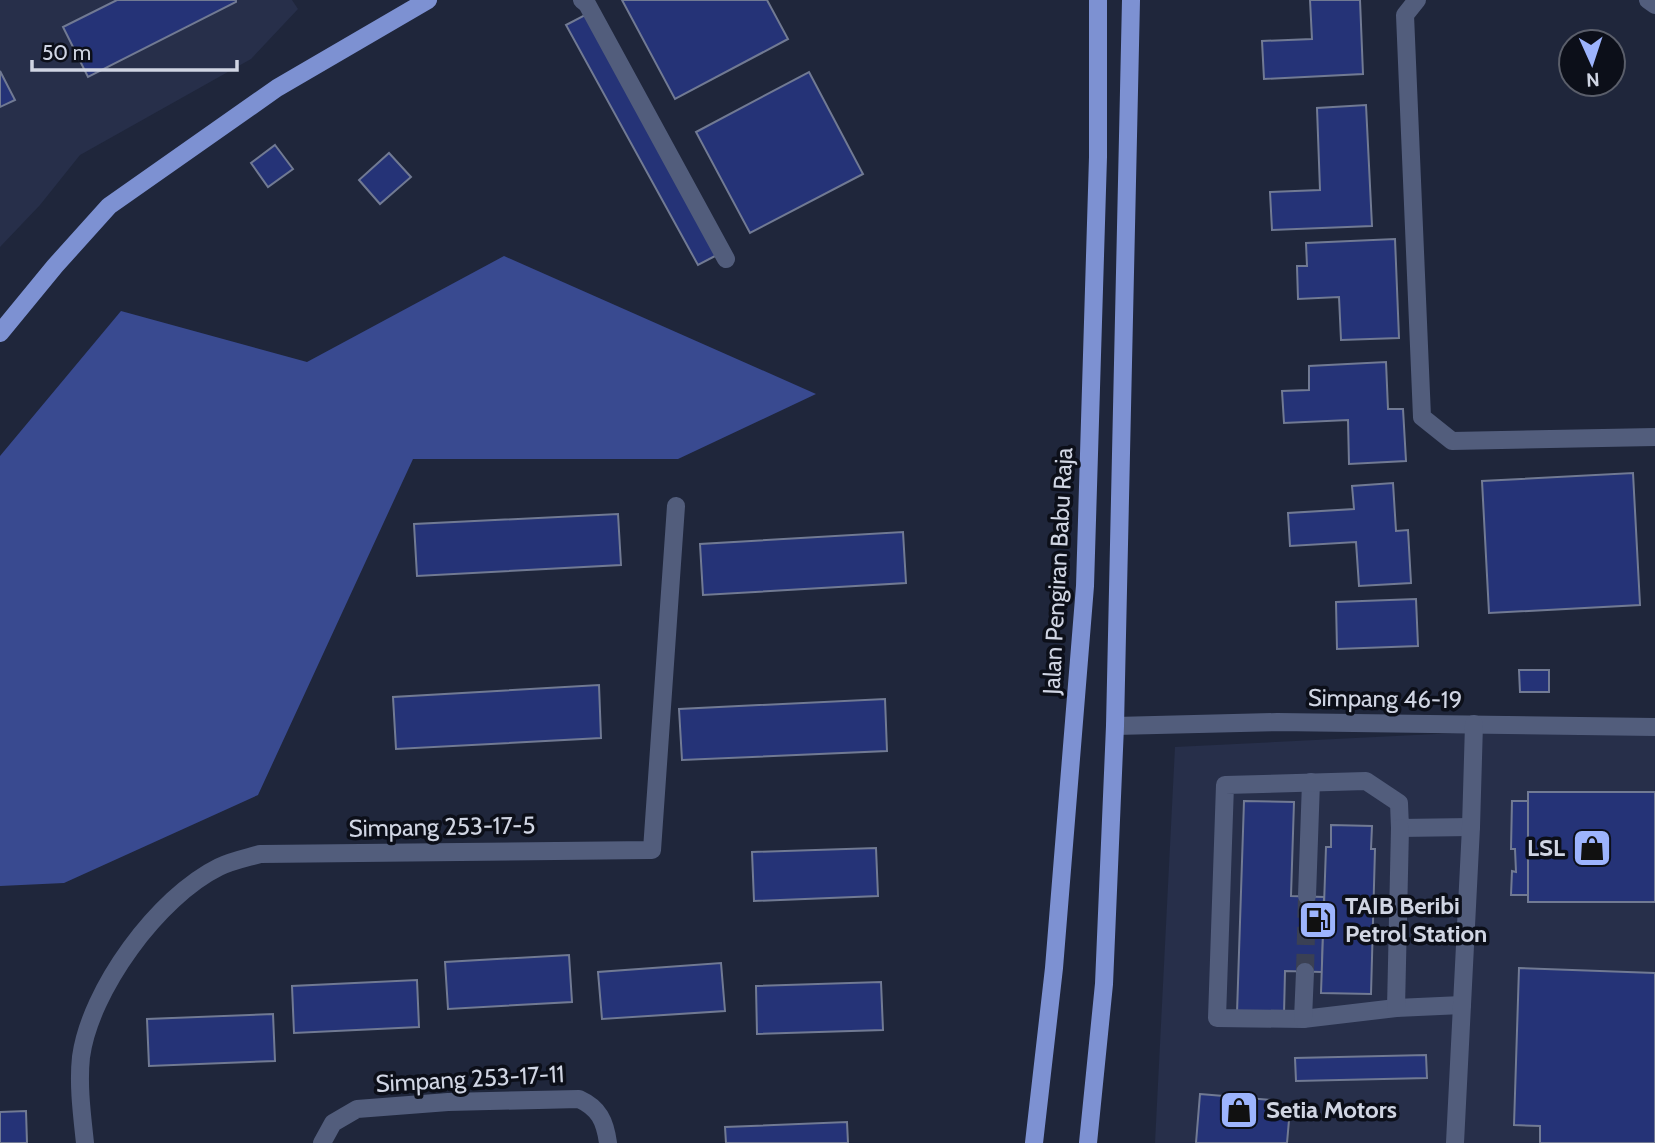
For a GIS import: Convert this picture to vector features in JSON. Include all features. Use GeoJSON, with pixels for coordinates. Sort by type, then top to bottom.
{"type":"FeatureCollection","features":[{"type":"Feature","properties":{"kind":"main road"},"geometry":{"type":"LineString","coordinates":[[0,333],[109,206],[277,88],[428,0]]}},
{"type":"Feature","properties":{"kind":"main road","name":"Jalan Pengiran Babu Raja"},"geometry":{"type":"LineString","coordinates":[[1034,1143],[1054,968],[1085,586],[1098,157],[1098,0]]}},
{"type":"Feature","properties":{"kind":"main road"},"geometry":{"type":"LineString","coordinates":[[1088,1143],[1104,984],[1115,726],[1131,0]]}},
{"type":"Feature","properties":{"kind":"street"},"geometry":{"type":"LineString","coordinates":[[1417,0],[1405,15],[1422,417],[1452,441],[1655,437]]}},
{"type":"Feature","properties":{"kind":"street"},"geometry":{"type":"LineString","coordinates":[[1648,0],[1655,5]]}},
{"type":"Feature","properties":{"kind":"street"},"geometry":{"type":"LineString","coordinates":[[588,1],[726,260]]}},
{"type":"Feature","properties":{"kind":"street","name":"Simpang 253-17-5"},"geometry":{"type":"LineString","coordinates":[[85,1143],[80,1104],[81,1058],[88,1028],[113,975],[162,909],[188,886],[220,866],[260,854],[652,850],[676,506]]}},
{"type":"Feature","properties":{"kind":"street","name":"Simpang 46-19"},"geometry":{"type":"LineString","coordinates":[[1115,726],[1264,722],[1655,727]]}},
{"type":"Feature","properties":{"kind":"street"},"geometry":{"type":"LineString","coordinates":[[1455,1143],[1474,724]]}},
{"type":"Feature","properties":{"kind":"street"},"geometry":{"type":"LineString","coordinates":[[1396,1008],[1399,803],[1366,781],[1225,785],[1217,1018],[1303,1019],[1396,1008],[1462,1004]]}},
{"type":"Feature","properties":{"kind":"street"},"geometry":{"type":"LineString","coordinates":[[1307,896],[1311,782]]}},
{"type":"Feature","properties":{"kind":"street"},"geometry":{"type":"LineString","coordinates":[[1400,828],[1471,827]]}},
{"type":"Feature","properties":{"kind":"street"},"geometry":{"type":"LineString","coordinates":[[1303,1019],[1305,972]]}},
{"type":"Feature","properties":{"kind":"street","name":"Simpang 253-17-11"},"geometry":{"type":"LineString","coordinates":[[322,1143],[334,1123],[357,1109],[448,1102],[579,1098],[601,1115],[608,1143]]}},
{"type":"Feature","properties":{"kind":"shaded area"},"geometry":{"type":"Polygon","coordinates":[[[0,0],[292,0],[298,9],[251,59],[80,155],[40,205],[0,247],[0,0]]]}},
{"type":"Feature","properties":{"kind":"shaded area"},"geometry":{"type":"Polygon","coordinates":[[[504,256],[816,394],[678,459],[413,459],[258,795],[64,883],[0,886],[0,456],[121,311],[307,362],[504,256]]]}},
{"type":"Feature","properties":{"kind":"shaded area"},"geometry":{"type":"Polygon","coordinates":[[[1655,723],[1655,1143],[1155,1143],[1175,747],[1655,723]]]}},
{"type":"Feature","properties":{"kind":"building"},"geometry":{"type":"Polygon","coordinates":[[[117,0],[236,2],[88,77],[63,27],[117,0]]]}},
{"type":"Feature","properties":{"kind":"building"},"geometry":{"type":"Polygon","coordinates":[[[622,0],[767,0],[788,39],[675,99],[622,0]]]}},
{"type":"Feature","properties":{"kind":"building"},"geometry":{"type":"Polygon","coordinates":[[[1310,0],[1360,0],[1363,74],[1264,79],[1262,41],[1312,39],[1310,0]]]}},
{"type":"Feature","properties":{"kind":"building"},"geometry":{"type":"Polygon","coordinates":[[[585,15],[717,255],[698,265],[566,25],[585,15]]]}},
{"type":"Feature","properties":{"kind":"building"},"geometry":{"type":"Polygon","coordinates":[[[0,71],[15,100],[0,107],[0,71]]]}},
{"type":"Feature","properties":{"kind":"building"},"geometry":{"type":"Polygon","coordinates":[[[809,72],[863,174],[750,233],[696,132],[809,72]]]}},
{"type":"Feature","properties":{"kind":"building"},"geometry":{"type":"Polygon","coordinates":[[[1366,105],[1372,226],[1272,230],[1270,192],[1320,190],[1317,108],[1366,105]]]}},
{"type":"Feature","properties":{"kind":"building"},"geometry":{"type":"Polygon","coordinates":[[[275,145],[293,169],[268,187],[251,163],[275,145]]]}},
{"type":"Feature","properties":{"kind":"building"},"geometry":{"type":"Polygon","coordinates":[[[389,153],[411,177],[380,204],[359,180],[389,153]]]}},
{"type":"Feature","properties":{"kind":"building"},"geometry":{"type":"Polygon","coordinates":[[[1395,239],[1399,338],[1341,340],[1339,297],[1298,299],[1297,266],[1307,266],[1306,243],[1395,239]]]}},
{"type":"Feature","properties":{"kind":"building"},"geometry":{"type":"Polygon","coordinates":[[[1386,362],[1388,409],[1403,409],[1406,461],[1349,464],[1348,420],[1284,423],[1282,391],[1309,390],[1309,366],[1386,362]]]}},
{"type":"Feature","properties":{"kind":"building"},"geometry":{"type":"Polygon","coordinates":[[[1633,473],[1640,605],[1489,613],[1482,481],[1633,473]]]}},
{"type":"Feature","properties":{"kind":"building"},"geometry":{"type":"Polygon","coordinates":[[[1393,483],[1396,531],[1408,530],[1411,583],[1359,586],[1356,542],[1290,546],[1288,513],[1354,509],[1352,486],[1393,483]]]}},
{"type":"Feature","properties":{"kind":"building"},"geometry":{"type":"Polygon","coordinates":[[[618,514],[621,565],[417,576],[414,524],[618,514]]]}},
{"type":"Feature","properties":{"kind":"building"},"geometry":{"type":"Polygon","coordinates":[[[903,532],[906,583],[703,595],[700,544],[903,532]]]}},
{"type":"Feature","properties":{"kind":"building"},"geometry":{"type":"Polygon","coordinates":[[[1416,599],[1418,646],[1337,649],[1336,602],[1416,599]]]}},
{"type":"Feature","properties":{"kind":"building"},"geometry":{"type":"Polygon","coordinates":[[[1519,670],[1549,670],[1549,692],[1520,692],[1519,670]]]}},
{"type":"Feature","properties":{"kind":"building"},"geometry":{"type":"Polygon","coordinates":[[[599,685],[601,738],[396,749],[393,697],[599,685]]]}},
{"type":"Feature","properties":{"kind":"building"},"geometry":{"type":"Polygon","coordinates":[[[885,699],[887,751],[682,760],[679,709],[885,699]]]}},
{"type":"Feature","properties":{"kind":"building","name":"LSL"},"geometry":{"type":"Polygon","coordinates":[[[1528,792],[1655,792],[1655,902],[1528,902],[1528,792]]]}},
{"type":"Feature","properties":{"kind":"building"},"geometry":{"type":"Polygon","coordinates":[[[1244,801],[1294,802],[1291,896],[1324,897],[1322,972],[1285,971],[1284,1015],[1237,1013],[1244,801]]]}},
{"type":"Feature","properties":{"kind":"building","name":"LSL"},"geometry":{"type":"Polygon","coordinates":[[[1512,801],[1528,801],[1528,895],[1511,895],[1512,871],[1516,872],[1515,849],[1511,849],[1512,801]]]}},
{"type":"Feature","properties":{"kind":"building"},"geometry":{"type":"Polygon","coordinates":[[[1331,825],[1372,826],[1371,849],[1375,849],[1371,994],[1321,993],[1326,847],[1331,847],[1331,825]]]}},
{"type":"Feature","properties":{"kind":"building"},"geometry":{"type":"Polygon","coordinates":[[[876,848],[878,896],[754,901],[752,852],[876,848]]]}},
{"type":"Feature","properties":{"kind":"building"},"geometry":{"type":"Polygon","coordinates":[[[569,955],[572,1002],[448,1009],[445,962],[569,955]]]}},
{"type":"Feature","properties":{"kind":"building"},"geometry":{"type":"Polygon","coordinates":[[[721,963],[725,1011],[602,1019],[598,972],[721,963]]]}},
{"type":"Feature","properties":{"kind":"building"},"geometry":{"type":"Polygon","coordinates":[[[1519,968],[1655,973],[1655,1143],[1540,1143],[1540,1126],[1514,1125],[1519,968]]]}},
{"type":"Feature","properties":{"kind":"building"},"geometry":{"type":"Polygon","coordinates":[[[417,980],[419,1027],[294,1033],[292,986],[417,980]]]}},
{"type":"Feature","properties":{"kind":"building"},"geometry":{"type":"Polygon","coordinates":[[[881,982],[883,1030],[757,1034],[756,986],[881,982]]]}},
{"type":"Feature","properties":{"kind":"building"},"geometry":{"type":"Polygon","coordinates":[[[273,1014],[275,1061],[149,1066],[147,1019],[273,1014]]]}},
{"type":"Feature","properties":{"kind":"building"},"geometry":{"type":"Polygon","coordinates":[[[1426,1055],[1427,1078],[1296,1081],[1295,1058],[1426,1055]]]}},
{"type":"Feature","properties":{"kind":"building","name":"Setia Motors"},"geometry":{"type":"Polygon","coordinates":[[[1200,1094],[1271,1100],[1289,1120],[1287,1143],[1196,1143],[1200,1094]]]}},
{"type":"Feature","properties":{"kind":"building"},"geometry":{"type":"Polygon","coordinates":[[[26,1111],[27,1143],[0,1143],[0,1112],[26,1111]]]}},
{"type":"Feature","properties":{"kind":"building"},"geometry":{"type":"Polygon","coordinates":[[[847,1122],[848,1143],[726,1143],[725,1127],[847,1122]]]}},
{"type":"Feature","properties":{"kind":"tunnel"},"geometry":{"type":"LineString","coordinates":[[1305,972],[1307,896]]}},
{"type":"Feature","properties":{"kind":"place","name":"LSL"},"geometry":{"type":"Point","coordinates":[1592,848]}},
{"type":"Feature","properties":{"kind":"place","name":"TAIB Beribi Petrol Station"},"geometry":{"type":"Point","coordinates":[1318,920]}},
{"type":"Feature","properties":{"kind":"place","name":"Setia Motors"},"geometry":{"type":"Point","coordinates":[1239,1110]}}]}
